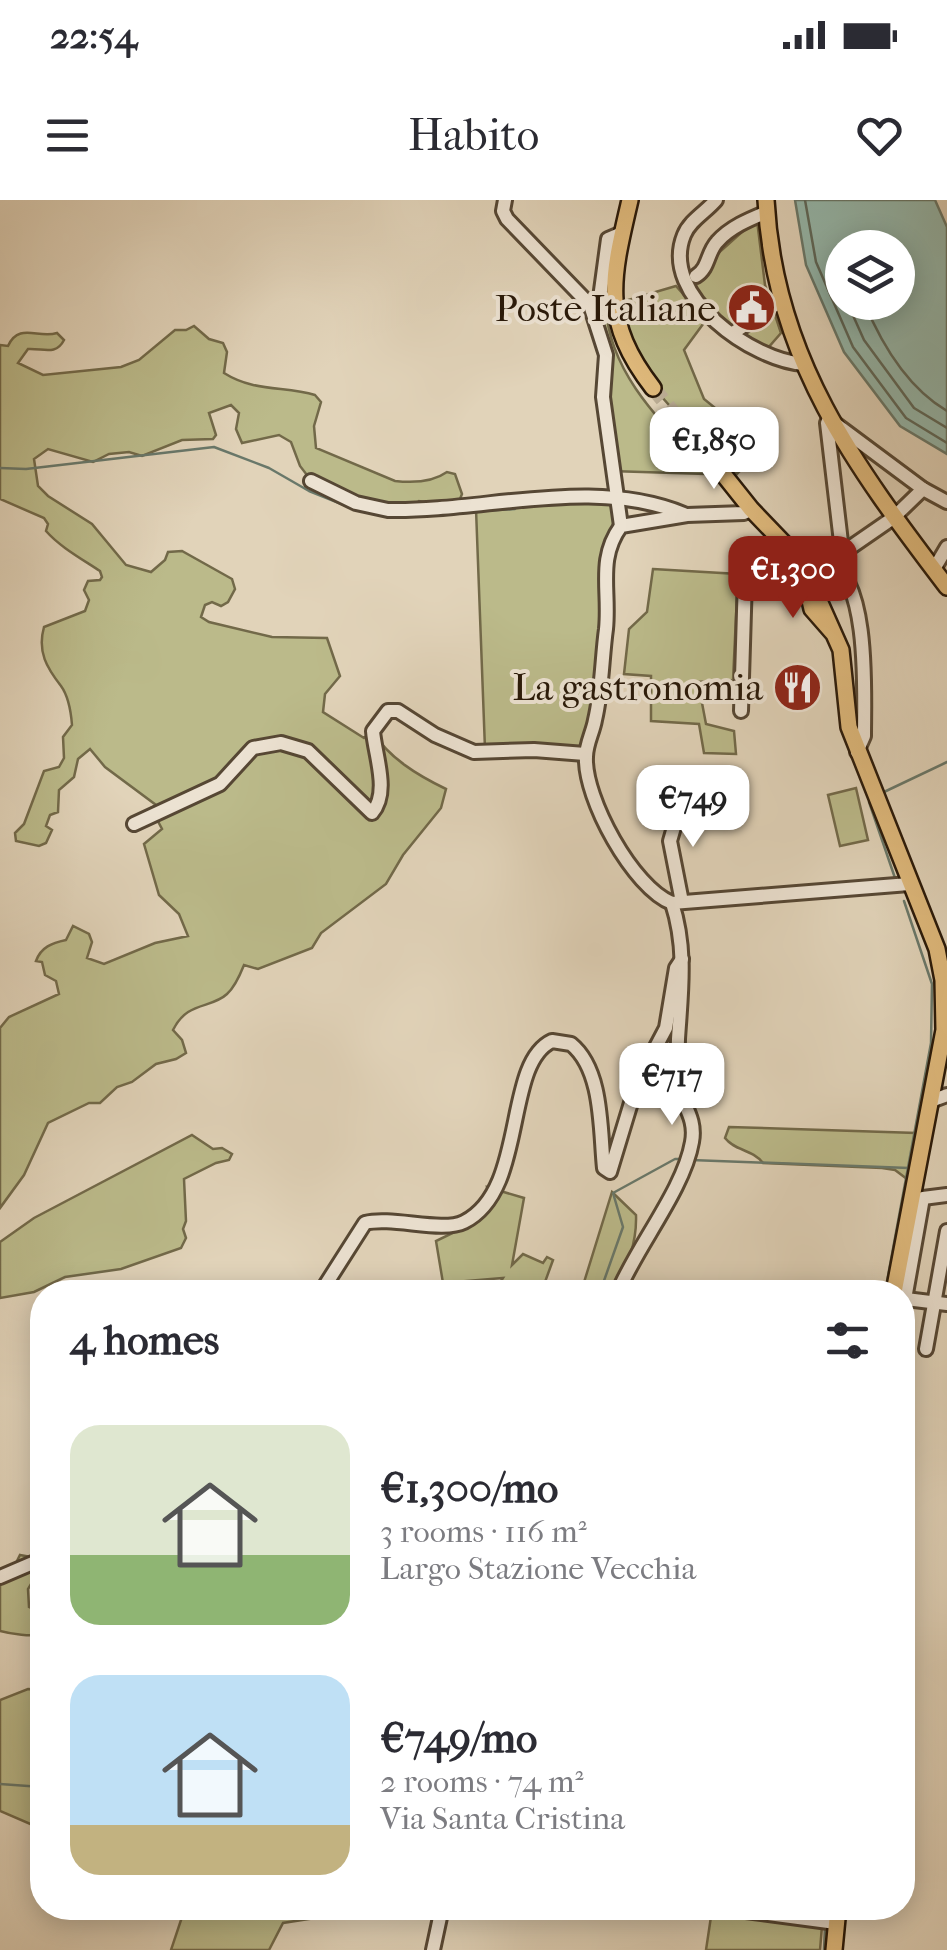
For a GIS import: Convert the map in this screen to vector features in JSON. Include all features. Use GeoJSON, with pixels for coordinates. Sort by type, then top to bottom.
{"type":"FeatureCollection","features":[{"type":"Feature","properties":{"kind":"main road"},"geometry":{"type":"LineString","coordinates":[[630,200],[614,272],[615,308],[628,352],[653,388]]}},
{"type":"Feature","properties":{"kind":"main road"},"geometry":{"type":"LineString","coordinates":[[766,206],[772,260],[782,301],[804,364],[830,419],[846,450],[893,518],[947,587]]}},
{"type":"Feature","properties":{"kind":"main road"},"geometry":{"type":"LineString","coordinates":[[700,445],[754,512],[811,562],[806,583],[814,612],[833,633],[845,666],[849,727],[857,752],[910,884],[940,943],[946,1024],[939,1098],[903,1280]]}},
{"type":"Feature","properties":{"kind":"main road"},"geometry":{"type":"LineString","coordinates":[[834,1950],[837,1920]]}},
{"type":"Feature","properties":{"kind":"street"},"geometry":{"type":"LineString","coordinates":[[505,200],[503,212],[508,219],[590,304],[606,355],[603,397],[620,526],[606,553],[607,616],[596,718],[586,754],[590,781],[614,840],[626,860],[674,902],[910,884]]}},
{"type":"Feature","properties":{"kind":"street"},"geometry":{"type":"LineString","coordinates":[[716,200],[683,236],[680,262],[689,274],[702,310],[774,359],[804,364]]}},
{"type":"Feature","properties":{"kind":"street"},"geometry":{"type":"LineString","coordinates":[[689,274],[706,268],[716,242],[766,206]]}},
{"type":"Feature","properties":{"kind":"street"},"geometry":{"type":"LineString","coordinates":[[590,304],[600,298],[608,240],[622,233]]}},
{"type":"Feature","properties":{"kind":"street"},"geometry":{"type":"LineString","coordinates":[[733,333],[782,301]]}},
{"type":"Feature","properties":{"kind":"street"},"geometry":{"type":"LineString","coordinates":[[857,752],[864,736],[863,668],[856,607],[845,573],[846,548],[841,542],[827,423],[830,419],[923,489],[947,502]]}},
{"type":"Feature","properties":{"kind":"street"},"geometry":{"type":"LineString","coordinates":[[311,482],[356,503],[388,510],[618,498],[664,506],[686,515]]}},
{"type":"Feature","properties":{"kind":"street"},"geometry":{"type":"LineString","coordinates":[[741,711],[745,578],[786,579],[893,518],[923,489]]}},
{"type":"Feature","properties":{"kind":"street"},"geometry":{"type":"LineString","coordinates":[[620,526],[686,515],[754,512]]}},
{"type":"Feature","properties":{"kind":"street"},"geometry":{"type":"LineString","coordinates":[[934,570],[947,546]]}},
{"type":"Feature","properties":{"kind":"street"},"geometry":{"type":"LineString","coordinates":[[811,562],[845,573]]}},
{"type":"Feature","properties":{"kind":"street"},"geometry":{"type":"LineString","coordinates":[[134,824],[220,784],[253,748],[281,743],[308,751],[372,813],[380,794],[373,730],[388,711],[398,711],[435,736],[474,752],[534,750],[586,754]]}},
{"type":"Feature","properties":{"kind":"street"},"geometry":{"type":"LineString","coordinates":[[623,1280],[692,1145],[694,1120],[683,1103],[676,1077],[682,934],[674,902],[670,840],[683,796]]}},
{"type":"Feature","properties":{"kind":"street"},"geometry":{"type":"LineString","coordinates":[[328,1280],[364,1223],[460,1224],[490,1199],[506,1161],[533,1057],[552,1041],[572,1044],[585,1060],[595,1088],[604,1168],[609,1172],[636,1083],[666,1028],[676,968],[682,959]]}},
{"type":"Feature","properties":{"kind":"street"},"geometry":{"type":"LineString","coordinates":[[904,1280],[923,1198],[947,1195]]}},
{"type":"Feature","properties":{"kind":"street"},"geometry":{"type":"LineString","coordinates":[[926,1349],[941,1304],[947,1231]]}},
{"type":"Feature","properties":{"kind":"street"},"geometry":{"type":"LineString","coordinates":[[915,1299],[941,1304]]}},
{"type":"Feature","properties":{"kind":"street"},"geometry":{"type":"LineString","coordinates":[[0,1577],[30,1564]]}},
{"type":"Feature","properties":{"kind":"street"},"geometry":{"type":"LineString","coordinates":[[433,1950],[439,1920]]}},
{"type":"Feature","properties":{"kind":"shaded area"},"geometry":{"type":"Polygon","coordinates":[[[757,220],[765,285],[781,333],[767,349],[705,308],[686,275],[757,220]]]}},
{"type":"Feature","properties":{"kind":"shaded area"},"geometry":{"type":"Polygon","coordinates":[[[676,286],[706,320],[684,350],[704,399],[763,447],[737,474],[721,456],[710,452],[655,389],[635,359],[621,302],[676,286]]]}},
{"type":"Feature","properties":{"kind":"shaded area"},"geometry":{"type":"Polygon","coordinates":[[[606,307],[609,330],[626,373],[653,411],[700,463],[704,474],[611,471],[595,309],[606,307]]]}},
{"type":"Feature","properties":{"kind":"shaded area"},"geometry":{"type":"Polygon","coordinates":[[[194,326],[209,339],[223,343],[227,352],[224,373],[258,386],[315,395],[321,402],[314,426],[316,448],[395,481],[422,481],[447,472],[455,474],[462,494],[458,504],[419,501],[408,511],[395,511],[310,479],[291,442],[279,435],[242,443],[236,429],[239,413],[231,405],[209,413],[216,435],[213,439],[182,440],[142,456],[129,452],[109,454],[93,462],[48,449],[34,459],[38,486],[92,524],[126,565],[151,572],[168,552],[182,551],[232,579],[235,589],[228,602],[221,606],[212,602],[205,605],[201,617],[209,622],[272,637],[327,638],[340,676],[325,694],[323,712],[364,738],[372,731],[404,765],[446,789],[441,808],[403,855],[386,884],[321,933],[312,948],[258,969],[244,965],[227,994],[185,1014],[173,1030],[186,1053],[156,1064],[132,1082],[117,1087],[100,1103],[89,1103],[48,1123],[24,1175],[0,1208],[0,1028],[9,1017],[59,994],[56,981],[45,975],[42,962],[36,961],[41,952],[66,940],[73,926],[89,934],[92,942],[87,958],[104,964],[155,943],[188,936],[179,914],[159,895],[144,844],[162,829],[151,808],[156,805],[105,767],[90,749],[78,759],[74,777],[59,790],[58,812],[50,815],[46,826],[52,830],[46,843],[39,846],[16,841],[15,833],[24,824],[44,771],[59,767],[64,758],[63,737],[72,725],[66,695],[45,659],[44,627],[85,611],[89,600],[84,590],[88,581],[102,577],[100,571],[46,531],[48,524],[44,518],[0,499],[0,345],[8,346],[23,333],[57,333],[64,340],[61,345],[49,350],[28,349],[18,363],[43,375],[121,367],[139,360],[175,330],[194,326]]]}},
{"type":"Feature","properties":{"kind":"shaded area"},"geometry":{"type":"Polygon","coordinates":[[[558,500],[616,502],[606,624],[585,747],[577,751],[535,743],[485,749],[476,509],[558,500]]]}},
{"type":"Feature","properties":{"kind":"shaded area"},"geometry":{"type":"Polygon","coordinates":[[[653,569],[738,574],[733,680],[698,682],[706,724],[734,731],[736,754],[704,753],[699,724],[651,721],[651,676],[624,674],[629,629],[647,612],[653,569]]]}},
{"type":"Feature","properties":{"kind":"shaded area"},"geometry":{"type":"Polygon","coordinates":[[[856,788],[868,840],[840,846],[828,795],[856,788]]]}},
{"type":"Feature","properties":{"kind":"shaded area"},"geometry":{"type":"Polygon","coordinates":[[[729,1127],[916,1133],[907,1179],[895,1170],[882,1168],[763,1163],[725,1138],[729,1127]]]}},
{"type":"Feature","properties":{"kind":"shaded area"},"geometry":{"type":"Polygon","coordinates":[[[192,1135],[213,1149],[222,1148],[232,1154],[229,1160],[184,1179],[186,1238],[181,1248],[121,1269],[59,1280],[30,1280],[30,1293],[0,1298],[0,1242],[34,1218],[192,1135]]]}},
{"type":"Feature","properties":{"kind":"shaded area"},"geometry":{"type":"Polygon","coordinates":[[[487,1187],[524,1198],[512,1265],[523,1254],[543,1263],[547,1257],[553,1260],[546,1280],[442,1280],[436,1241],[465,1227],[489,1197],[487,1187]]]}},
{"type":"Feature","properties":{"kind":"shaded area"},"geometry":{"type":"Polygon","coordinates":[[[612,1192],[636,1215],[630,1255],[620,1280],[585,1280],[612,1192]]]}},
{"type":"Feature","properties":{"kind":"shaded area"},"geometry":{"type":"Polygon","coordinates":[[[20,1555],[30,1557],[30,1635],[0,1631],[0,1585],[7,1581],[20,1555]]]}},
{"type":"Feature","properties":{"kind":"shaded area"},"geometry":{"type":"Polygon","coordinates":[[[30,1689],[30,1824],[0,1811],[0,1700],[30,1689]]]}},
{"type":"Feature","properties":{"kind":"shaded area"},"geometry":{"type":"Polygon","coordinates":[[[181,1920],[302,1920],[283,1923],[269,1950],[171,1950],[181,1920]]]}},
{"type":"Feature","properties":{"kind":"shaded area"},"geometry":{"type":"Polygon","coordinates":[[[710,1920],[781,1920],[822,1926],[820,1950],[706,1950],[710,1920]]]}},
{"type":"Feature","properties":{"kind":"water"},"geometry":{"type":"Polygon","coordinates":[[[795,200],[935,200],[947,227],[947,454],[900,426],[844,352],[830,320],[915,320],[915,230],[825,230],[825,308],[806,265],[795,200]]]}},
{"type":"Feature","properties":{"kind":"waterway"},"geometry":{"type":"LineString","coordinates":[[730,471],[736,470],[749,452],[762,444]]}},
{"type":"Feature","properties":{"kind":"waterway"},"geometry":{"type":"LineString","coordinates":[[0,468],[26,469],[214,447],[269,468],[309,491],[349,507]]}},
{"type":"Feature","properties":{"kind":"waterway"},"geometry":{"type":"LineString","coordinates":[[461,512],[515,509]]}},
{"type":"Feature","properties":{"kind":"waterway"},"geometry":{"type":"LineString","coordinates":[[357,510],[373,513]]}},
{"type":"Feature","properties":{"kind":"waterway"},"geometry":{"type":"LineString","coordinates":[[396,516],[423,515]]}},
{"type":"Feature","properties":{"kind":"waterway"},"geometry":{"type":"LineString","coordinates":[[884,792],[947,762]]}},
{"type":"Feature","properties":{"kind":"waterway"},"geometry":{"type":"LineString","coordinates":[[869,802],[895,878]]}},
{"type":"Feature","properties":{"kind":"waterway"},"geometry":{"type":"LineString","coordinates":[[887,1280],[931,1043],[932,984],[904,901]]}},
{"type":"Feature","properties":{"kind":"waterway"},"geometry":{"type":"LineString","coordinates":[[604,1280],[623,1227],[613,1193],[675,1159],[683,1159]]}},
{"type":"Feature","properties":{"kind":"waterway"},"geometry":{"type":"LineString","coordinates":[[691,1160],[909,1168]]}},
{"type":"Feature","properties":{"kind":"waterway"},"geometry":{"type":"LineString","coordinates":[[0,1784],[30,1786]]}},
{"type":"Feature","properties":{"kind":"waterway"},"geometry":{"type":"LineString","coordinates":[[824,1950],[825,1927]]}},
{"type":"Feature","properties":{"kind":"tunnel"},"geometry":{"type":"LineString","coordinates":[[653,388],[700,445]]}},
{"type":"Feature","properties":{"kind":"place","name":"Poste Italiane"},"geometry":{"type":"Point","coordinates":[751,308]}},
{"type":"Feature","properties":{"kind":"place","name":"La gastronomia"},"geometry":{"type":"Point","coordinates":[798,687]}}]}
